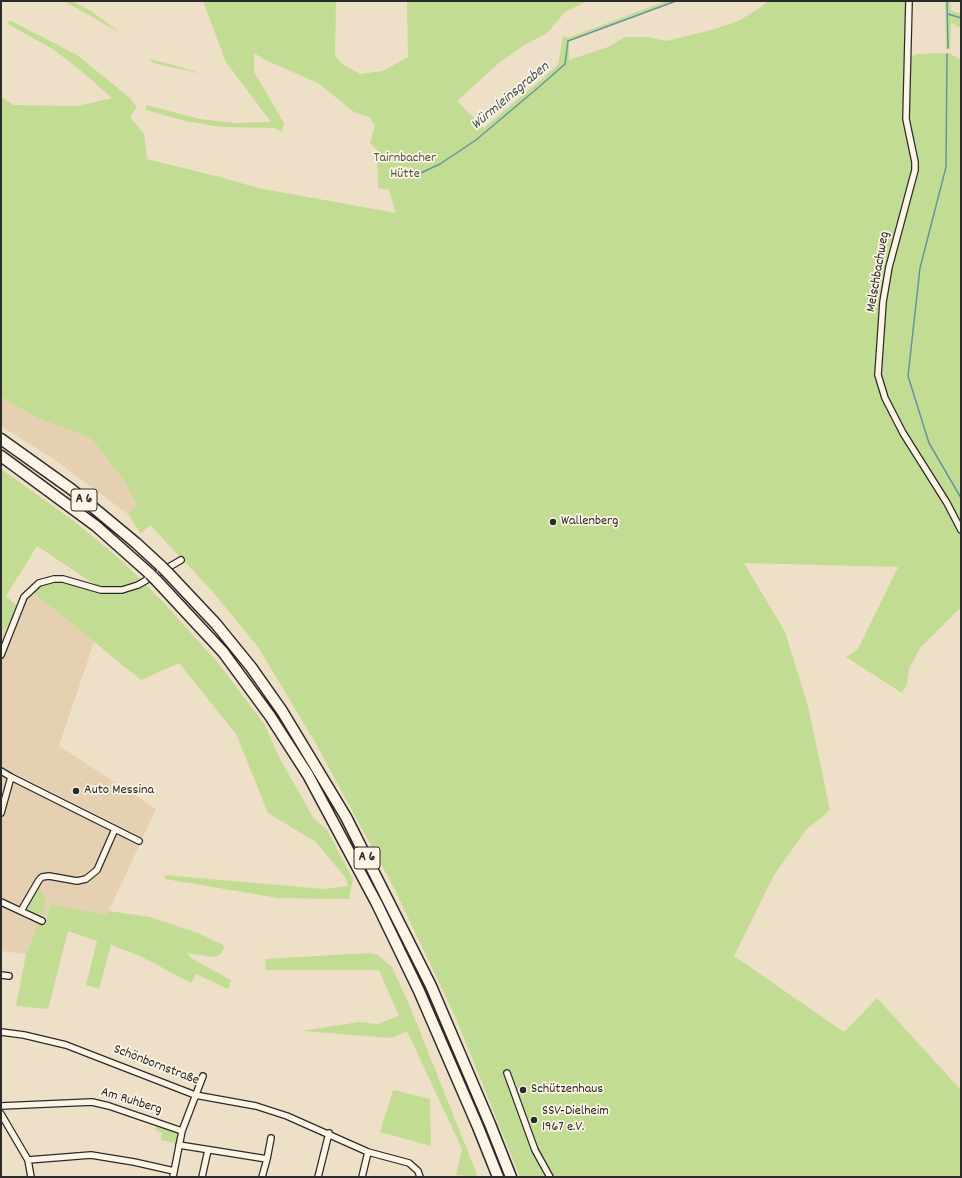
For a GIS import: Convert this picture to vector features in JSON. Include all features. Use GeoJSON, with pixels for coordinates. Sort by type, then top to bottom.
{"type":"FeatureCollection","features":[{"type":"Feature","properties":{"kind":"highway","name":"A 6"},"geometry":{"type":"LineString","coordinates":[[1,439],[82,497],[165,570],[216,624],[282,711],[346,817],[431,986],[479,1096],[511,1177]]}},
{"type":"Feature","properties":{"kind":"highway","name":"A 6"},"geometry":{"type":"LineString","coordinates":[[1,456],[90,521],[153,577],[223,652],[270,716],[308,775],[374,897],[419,991],[498,1177]]}},
{"type":"Feature","properties":{"kind":"street","name":"Melschbachweg"},"geometry":{"type":"LineString","coordinates":[[909,1],[906,119],[915,162],[915,170],[889,267],[883,302],[878,375],[885,398],[903,433],[947,503],[961,530]]}},
{"type":"Feature","properties":{"kind":"street"},"geometry":{"type":"LineString","coordinates":[[1,655],[24,597],[39,583],[54,579],[63,579],[101,590],[122,590],[138,585],[181,560]]}},
{"type":"Feature","properties":{"kind":"street"},"geometry":{"type":"LineString","coordinates":[[1,771],[139,841]]}},
{"type":"Feature","properties":{"kind":"street"},"geometry":{"type":"LineString","coordinates":[[1,813],[11,777]]}},
{"type":"Feature","properties":{"kind":"street"},"geometry":{"type":"LineString","coordinates":[[21,911],[42,877],[49,876],[77,882],[86,879],[97,870],[115,829]]}},
{"type":"Feature","properties":{"kind":"street"},"geometry":{"type":"LineString","coordinates":[[1,902],[42,921]]}},
{"type":"Feature","properties":{"kind":"street"},"geometry":{"type":"LineString","coordinates":[[1,974],[9,976]]}},
{"type":"Feature","properties":{"kind":"street","name":"Schönbornstraße"},"geometry":{"type":"LineString","coordinates":[[1,1032],[24,1035],[66,1045],[195,1095],[256,1106],[329,1134],[368,1152],[409,1163],[418,1171],[420,1177]]}},
{"type":"Feature","properties":{"kind":"street"},"geometry":{"type":"LineString","coordinates":[[506,1072],[535,1150],[550,1177]]}},
{"type":"Feature","properties":{"kind":"street"},"geometry":{"type":"LineString","coordinates":[[28,1160],[91,1155],[134,1162],[174,1174],[182,1131],[203,1076]]}},
{"type":"Feature","properties":{"kind":"street","name":"Am Ruhberg"},"geometry":{"type":"LineString","coordinates":[[1,1106],[92,1102],[109,1106],[182,1131]]}},
{"type":"Feature","properties":{"kind":"street"},"geometry":{"type":"LineString","coordinates":[[1,1114],[28,1160],[31,1177]]}},
{"type":"Feature","properties":{"kind":"street"},"geometry":{"type":"LineString","coordinates":[[318,1177],[329,1134]]}},
{"type":"Feature","properties":{"kind":"street"},"geometry":{"type":"LineString","coordinates":[[262,1177],[271,1138]]}},
{"type":"Feature","properties":{"kind":"street"},"geometry":{"type":"LineString","coordinates":[[179,1145],[267,1159]]}},
{"type":"Feature","properties":{"kind":"street"},"geometry":{"type":"LineString","coordinates":[[202,1177],[208,1150]]}},
{"type":"Feature","properties":{"kind":"street"},"geometry":{"type":"LineString","coordinates":[[362,1177],[368,1152]]}},
{"type":"Feature","properties":{"kind":"shaded area"},"geometry":{"type":"Polygon","coordinates":[[[1,397],[37,418],[91,438],[123,478],[137,506],[128,514],[55,460],[1,426],[1,397]]]}},
{"type":"Feature","properties":{"kind":"shaded area"},"geometry":{"type":"Polygon","coordinates":[[[30,590],[94,642],[59,746],[156,809],[107,915],[50,904],[45,926],[38,924],[26,954],[1,951],[1,602],[6,596],[17,606],[30,590]]]}},
{"type":"Feature","properties":{"kind":"green space"},"geometry":{"type":"Polygon","coordinates":[[[64,1],[72,1],[91,11],[122,34],[64,1]]]}},
{"type":"Feature","properties":{"kind":"green space","name":"Tairnbacher Hütte"},"geometry":{"type":"Polygon","coordinates":[[[203,1],[336,1],[335,56],[342,64],[360,74],[383,71],[408,57],[407,1],[587,1],[565,12],[547,33],[523,46],[500,62],[457,101],[484,128],[558,65],[563,36],[568,38],[666,1],[675,1],[569,41],[569,60],[608,47],[625,37],[648,37],[667,41],[715,29],[740,20],[761,7],[767,1],[910,1],[911,57],[917,54],[949,53],[961,60],[961,607],[920,648],[909,669],[907,684],[902,693],[846,657],[858,649],[898,567],[744,563],[785,632],[808,706],[830,810],[806,830],[774,875],[734,956],[844,1032],[877,998],[961,1090],[961,1177],[520,1177],[455,1016],[394,888],[315,742],[258,647],[212,591],[150,525],[141,534],[128,514],[137,505],[123,479],[91,438],[37,418],[1,397],[1,97],[14,105],[78,106],[112,98],[54,50],[8,24],[9,20],[77,55],[130,98],[137,107],[130,117],[144,134],[147,159],[258,188],[396,213],[389,190],[378,188],[377,150],[370,143],[375,125],[369,117],[354,112],[318,83],[265,60],[254,53],[254,72],[284,123],[282,132],[274,128],[221,127],[185,121],[146,110],[146,105],[200,119],[235,123],[271,122],[226,62],[203,1]]]}},
{"type":"Feature","properties":{"kind":"green space"},"geometry":{"type":"Polygon","coordinates":[[[945,1],[950,1],[951,10],[961,14],[961,28],[951,23],[950,49],[946,49],[945,1]]]}},
{"type":"Feature","properties":{"kind":"green space"},"geometry":{"type":"Polygon","coordinates":[[[149,59],[177,66],[203,74],[153,63],[149,59]]]}},
{"type":"Feature","properties":{"kind":"green space"},"geometry":{"type":"Polygon","coordinates":[[[1,469],[74,521],[122,561],[165,604],[218,663],[265,725],[279,757],[314,819],[327,830],[353,879],[349,899],[278,898],[165,879],[165,875],[323,889],[348,886],[345,877],[316,842],[268,813],[236,734],[179,663],[141,680],[30,590],[54,579],[106,592],[37,546],[6,596],[17,607],[8,627],[1,627],[1,469]]]}},
{"type":"Feature","properties":{"kind":"green space"},"geometry":{"type":"Polygon","coordinates":[[[37,886],[46,900],[42,916],[38,914],[37,917],[28,912],[27,907],[37,886]]]}},
{"type":"Feature","properties":{"kind":"green space"},"geometry":{"type":"Polygon","coordinates":[[[50,904],[107,915],[109,911],[150,917],[198,933],[225,946],[220,955],[214,957],[187,953],[192,959],[231,980],[228,989],[196,974],[191,983],[142,957],[111,945],[99,989],[86,985],[97,941],[68,931],[48,1009],[16,1006],[26,954],[38,924],[45,926],[50,904]]]}},
{"type":"Feature","properties":{"kind":"green space"},"geometry":{"type":"Polygon","coordinates":[[[369,953],[378,955],[392,967],[411,1009],[478,1177],[456,1175],[462,1149],[407,1031],[392,1038],[302,1031],[359,1022],[377,1024],[399,1016],[379,970],[266,970],[265,959],[369,953]]]}},
{"type":"Feature","properties":{"kind":"green space"},"geometry":{"type":"Polygon","coordinates":[[[393,1090],[430,1099],[431,1146],[380,1132],[393,1090]]]}},
{"type":"Feature","properties":{"kind":"green space"},"geometry":{"type":"Polygon","coordinates":[[[157,1125],[176,1132],[179,1136],[177,1144],[161,1140],[162,1133],[155,1130],[157,1125]]]}},
{"type":"Feature","properties":{"kind":"waterway","name":"Würmleinsgraben"},"geometry":{"type":"LineString","coordinates":[[412,177],[440,164],[476,140],[540,86],[565,64],[568,41],[676,1]]}},
{"type":"Feature","properties":{"kind":"waterway"},"geometry":{"type":"LineString","coordinates":[[947,1],[948,48]]}},
{"type":"Feature","properties":{"kind":"waterway"},"geometry":{"type":"LineString","coordinates":[[948,14],[961,18]]}},
{"type":"Feature","properties":{"kind":"waterway"},"geometry":{"type":"LineString","coordinates":[[947,54],[946,167],[920,268],[908,376],[929,443],[961,498]]}},
{"type":"Feature","properties":{"kind":"place","name":"Wallenberg"},"geometry":{"type":"Point","coordinates":[553,522]}},
{"type":"Feature","properties":{"kind":"place","name":"Auto Messina"},"geometry":{"type":"Point","coordinates":[76,791]}},
{"type":"Feature","properties":{"kind":"place","name":"Schützenhaus"},"geometry":{"type":"Point","coordinates":[523,1090]}},
{"type":"Feature","properties":{"kind":"place","name":"SSV-Dielheim 1967 e.V."},"geometry":{"type":"Point","coordinates":[534,1120]}}]}
